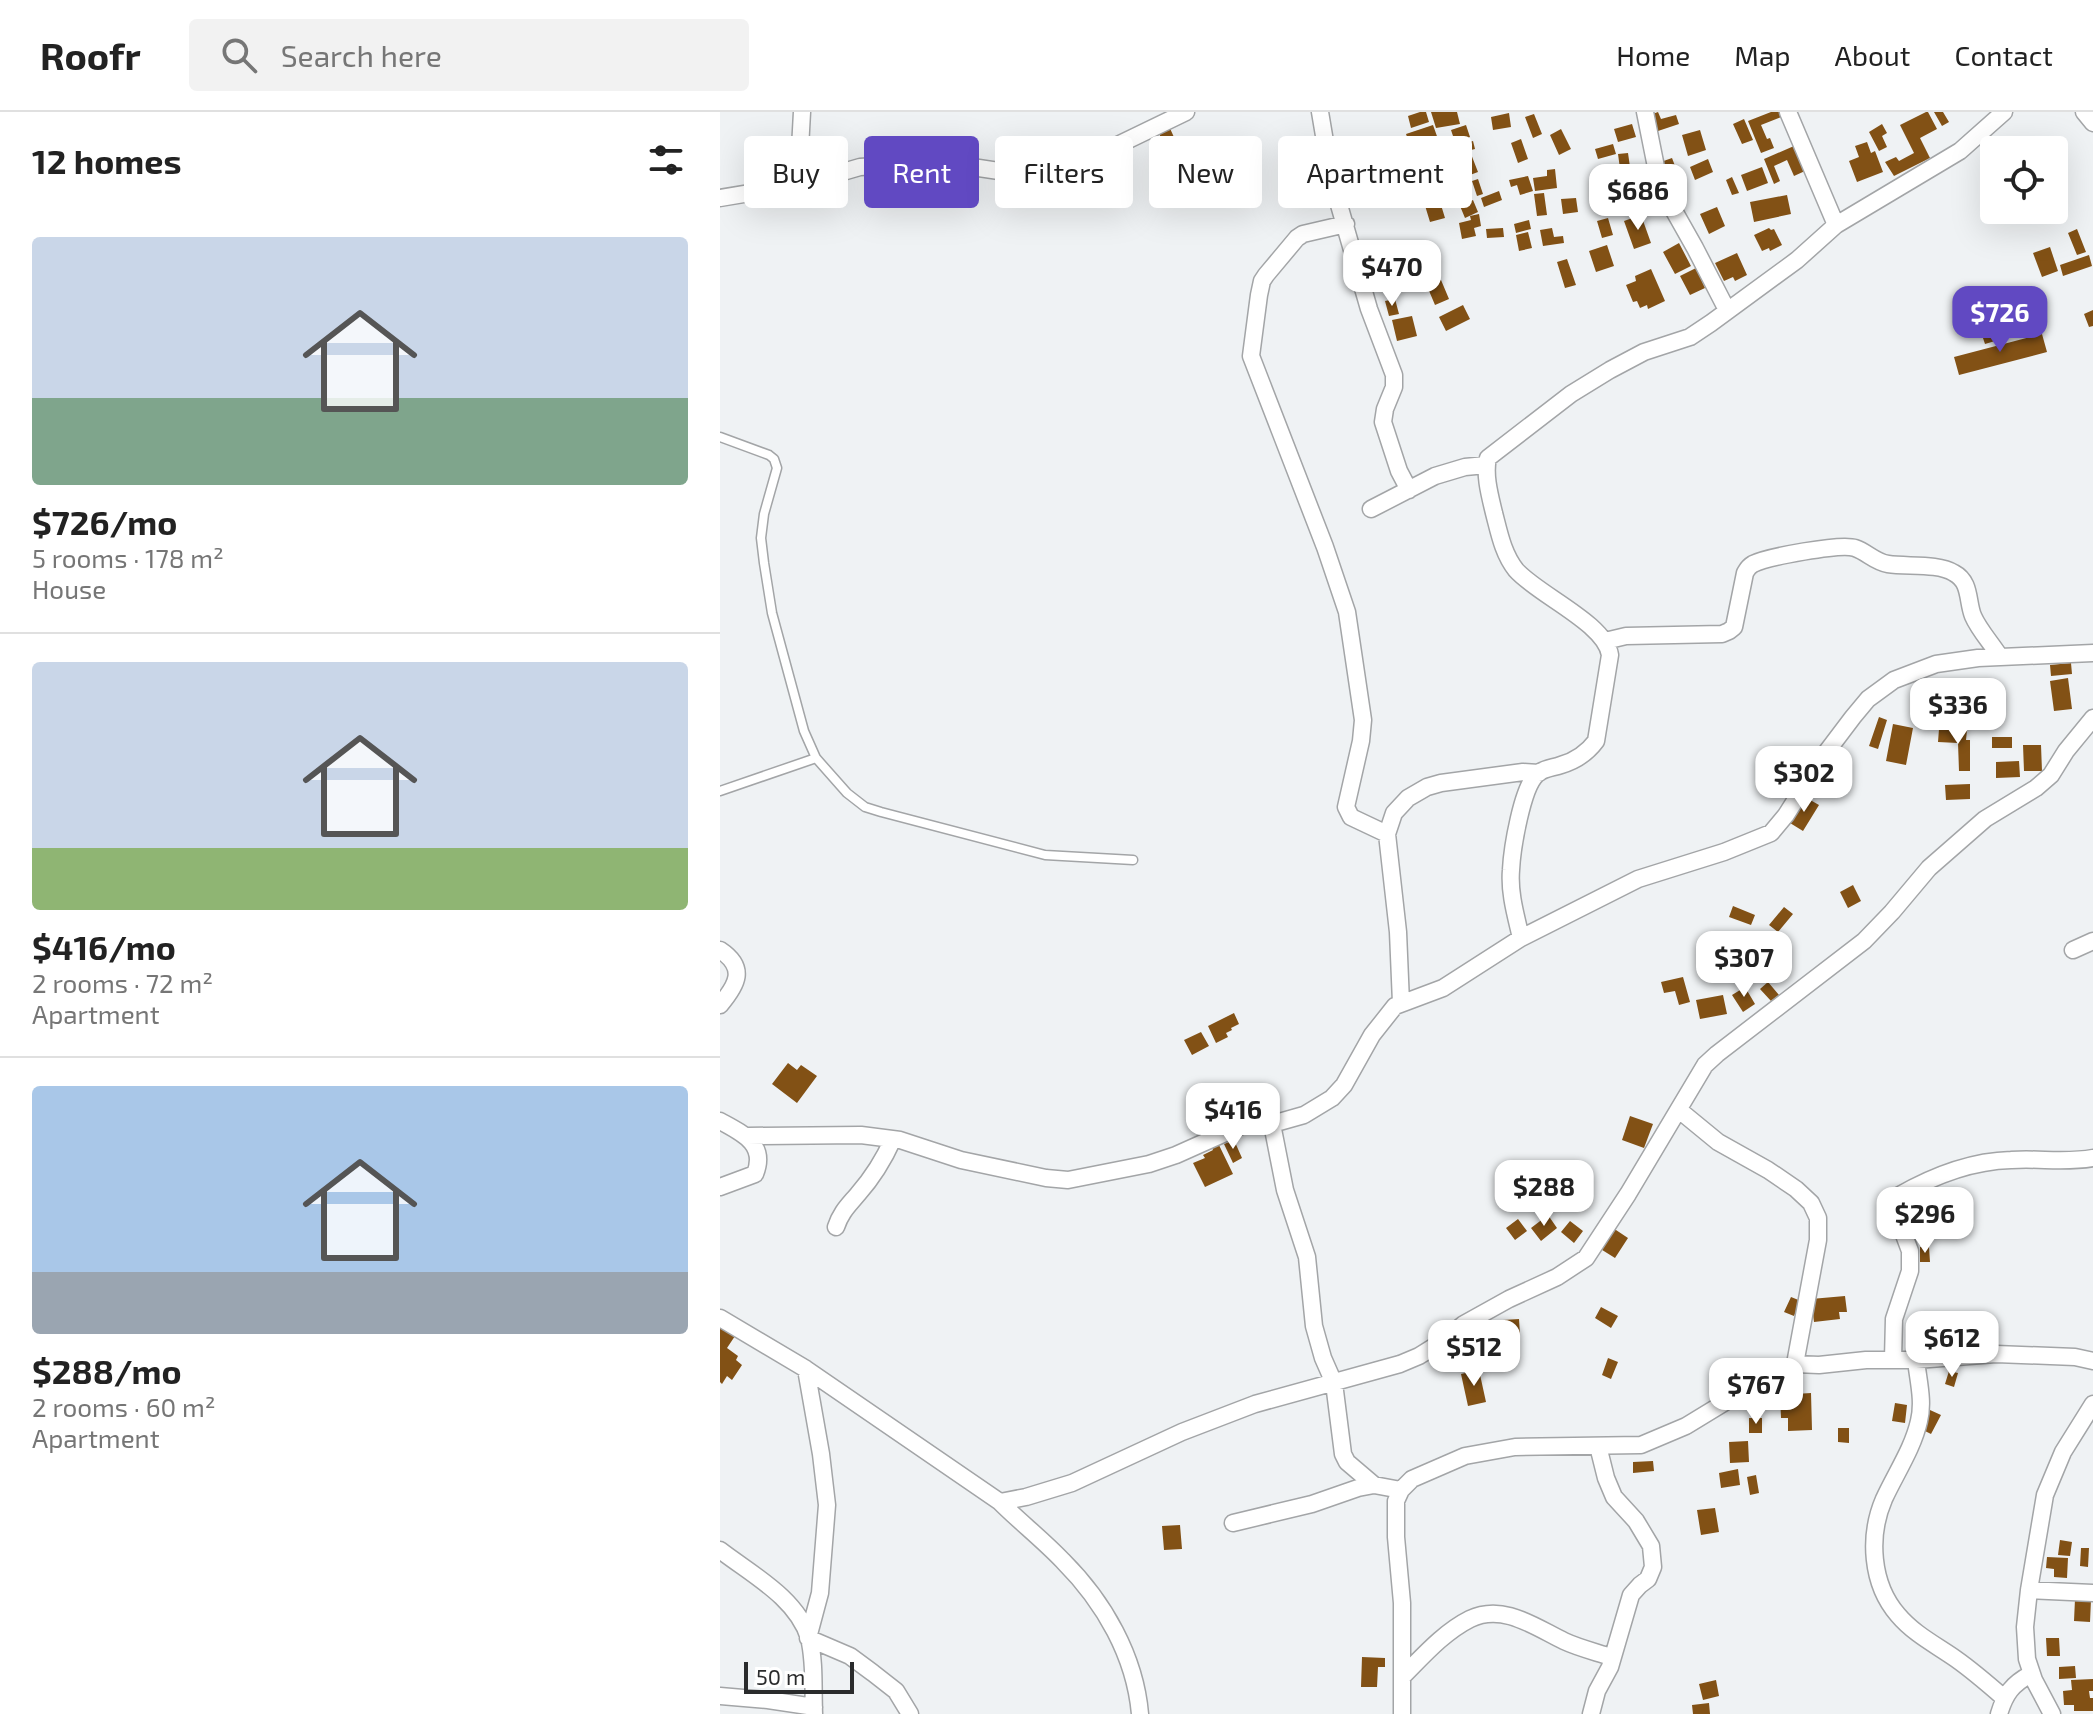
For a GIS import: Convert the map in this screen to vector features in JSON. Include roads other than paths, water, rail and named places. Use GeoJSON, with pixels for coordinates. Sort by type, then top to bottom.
{"type":"FeatureCollection","features":[{"type":"Feature","properties":{"kind":"street"},"geometry":{"type":"LineString","coordinates":[[801,136],[802,112]]}},
{"type":"Feature","properties":{"kind":"street"},"geometry":{"type":"LineString","coordinates":[[848,170],[939,162],[1019,174],[1047,174],[1066,170],[1186,112]]}},
{"type":"Feature","properties":{"kind":"street"},"geometry":{"type":"LineString","coordinates":[[1320,112],[1331,177],[1369,309],[1394,375],[1394,387],[1383,422],[1399,471],[1409,490]]}},
{"type":"Feature","properties":{"kind":"street"},"geometry":{"type":"LineString","coordinates":[[1645,112],[1656,167],[1673,209],[1727,310]]}},
{"type":"Feature","properties":{"kind":"street"},"geometry":{"type":"LineString","coordinates":[[1788,112],[1836,225]]}},
{"type":"Feature","properties":{"kind":"street"},"geometry":{"type":"LineString","coordinates":[[1401,1003],[1398,932],[1387,834],[1394,813],[1408,798],[1427,787],[1461,779],[1539,773],[1565,765],[1587,752],[1596,741],[1610,655],[1605,641],[1513,566],[1501,540],[1491,500],[1486,465],[1488,458],[1571,394],[1644,352],[1690,337],[1797,260],[1836,225],[1960,151],[2004,112]]}},
{"type":"Feature","properties":{"kind":"street"},"geometry":{"type":"LineString","coordinates":[[2084,112],[2093,123]]}},
{"type":"Feature","properties":{"kind":"street"},"geometry":{"type":"LineString","coordinates":[[720,198],[744,194]]}},
{"type":"Feature","properties":{"kind":"street"},"geometry":{"type":"LineString","coordinates":[[1346,224],[1303,234],[1266,275],[1259,295],[1251,356],[1347,612],[1363,720],[1346,807],[1351,817],[1387,834]]}},
{"type":"Feature","properties":{"kind":"street"},"geometry":{"type":"LineString","coordinates":[[1371,509],[1435,476],[1465,467],[1486,465]]}},
{"type":"Feature","properties":{"kind":"street"},"geometry":{"type":"LineString","coordinates":[[1605,641],[1626,636],[1722,634],[1734,627],[1745,573],[1749,567],[1781,557],[1848,546],[1882,563],[1956,573],[1965,583],[1974,618],[2000,657]]}},
{"type":"Feature","properties":{"kind":"street"},"geometry":{"type":"LineString","coordinates":[[720,1121],[748,1136],[861,1135],[893,1139],[961,1160],[1068,1180],[1149,1164],[1243,1125],[1272,1124],[1304,1115],[1332,1098],[1344,1085],[1372,1035],[1390,1011],[1401,1003],[1443,988],[1521,938],[1638,879],[1724,852],[1771,833],[1822,758],[1868,699],[1894,680],[1927,667],[1978,658],[2093,653]]}},
{"type":"Feature","properties":{"kind":"street"},"geometry":{"type":"LineString","coordinates":[[1000,1502],[1072,1483],[1182,1432],[1255,1404],[1400,1364],[1443,1341],[1464,1324],[1557,1277],[1586,1258],[1705,1065],[1864,941],[1929,868],[1985,819],[2036,788],[2051,775],[2093,718]]}},
{"type":"Feature","properties":{"kind":"street"},"geometry":{"type":"LineString","coordinates":[[1521,938],[1513,906],[1511,871],[1524,799],[1530,783],[1539,773]]}},
{"type":"Feature","properties":{"kind":"street"},"geometry":{"type":"LineString","coordinates":[[2073,950],[2093,941]]}},
{"type":"Feature","properties":{"kind":"street"},"geometry":{"type":"LineString","coordinates":[[720,950],[732,960],[738,971],[730,994],[720,1005]]}},
{"type":"Feature","properties":{"kind":"street"},"geometry":{"type":"LineString","coordinates":[[1679,1110],[1718,1142],[1796,1189],[1811,1203],[1818,1218],[1818,1240],[1795,1364]]}},
{"type":"Feature","properties":{"kind":"street"},"geometry":{"type":"LineString","coordinates":[[1272,1124],[1285,1190],[1307,1257],[1317,1340],[1334,1383],[1343,1454],[1347,1462],[1374,1485]]}},
{"type":"Feature","properties":{"kind":"street"},"geometry":{"type":"LineString","coordinates":[[720,1187],[755,1174],[759,1165],[748,1136]]}},
{"type":"Feature","properties":{"kind":"street"},"geometry":{"type":"LineString","coordinates":[[836,1227],[842,1211],[884,1160],[893,1139]]}},
{"type":"Feature","properties":{"kind":"street"},"geometry":{"type":"LineString","coordinates":[[1893,1359],[1894,1319],[1910,1271],[1910,1251],[1894,1208],[1898,1196],[1965,1167],[1993,1161],[2025,1159],[2062,1162],[2093,1158]]}},
{"type":"Feature","properties":{"kind":"street"},"geometry":{"type":"LineString","coordinates":[[720,1318],[806,1369],[1000,1502],[1064,1562],[1118,1634],[1130,1665],[1140,1714]]}},
{"type":"Feature","properties":{"kind":"street"},"geometry":{"type":"LineString","coordinates":[[1402,1714],[1402,1603],[1396,1501],[1401,1490],[1412,1479],[1465,1456],[1529,1445],[1641,1445],[1686,1426],[1768,1376],[1795,1364],[1996,1354],[2075,1357],[2093,1361]]}},
{"type":"Feature","properties":{"kind":"street"},"geometry":{"type":"LineString","coordinates":[[1916,1360],[1921,1399],[1917,1430],[1878,1517],[1875,1557],[1881,1589],[1908,1626],[1960,1662],[2002,1706],[2010,1689],[2031,1674]]}},
{"type":"Feature","properties":{"kind":"street"},"geometry":{"type":"LineString","coordinates":[[806,1369],[827,1505],[820,1593],[808,1638]]}},
{"type":"Feature","properties":{"kind":"street"},"geometry":{"type":"LineString","coordinates":[[2052,1714],[2031,1674],[2026,1644],[2029,1590],[2045,1495],[2063,1452],[2093,1404]]}},
{"type":"Feature","properties":{"kind":"street"},"geometry":{"type":"LineString","coordinates":[[1591,1714],[1597,1691],[1610,1667],[1631,1595],[1652,1575],[1651,1546],[1614,1497],[1598,1446]]}},
{"type":"Feature","properties":{"kind":"street"},"geometry":{"type":"LineString","coordinates":[[1233,1523],[1312,1504],[1358,1488],[1374,1485],[1401,1490]]}},
{"type":"Feature","properties":{"kind":"street"},"geometry":{"type":"LineString","coordinates":[[720,1550],[779,1595],[795,1612],[808,1638],[814,1710],[768,1700],[720,1696]]}},
{"type":"Feature","properties":{"kind":"street"},"geometry":{"type":"LineString","coordinates":[[2029,1590],[2093,1593]]}},
{"type":"Feature","properties":{"kind":"street"},"geometry":{"type":"LineString","coordinates":[[1403,1676],[1438,1642],[1471,1619],[1491,1614],[1522,1619],[1567,1642],[1611,1657]]}},
{"type":"Feature","properties":{"kind":"street"},"geometry":{"type":"LineString","coordinates":[[808,1638],[850,1656],[873,1673],[896,1691],[910,1714]]}},
{"type":"Feature","properties":{"kind":"lane"},"geometry":{"type":"LineString","coordinates":[[720,437],[774,459],[777,468],[764,514],[761,538],[772,613],[804,731],[816,758],[847,793],[865,807],[1045,855],[1133,860]]}},
{"type":"Feature","properties":{"kind":"lane"},"geometry":{"type":"LineString","coordinates":[[720,791],[816,758]]}}]}
